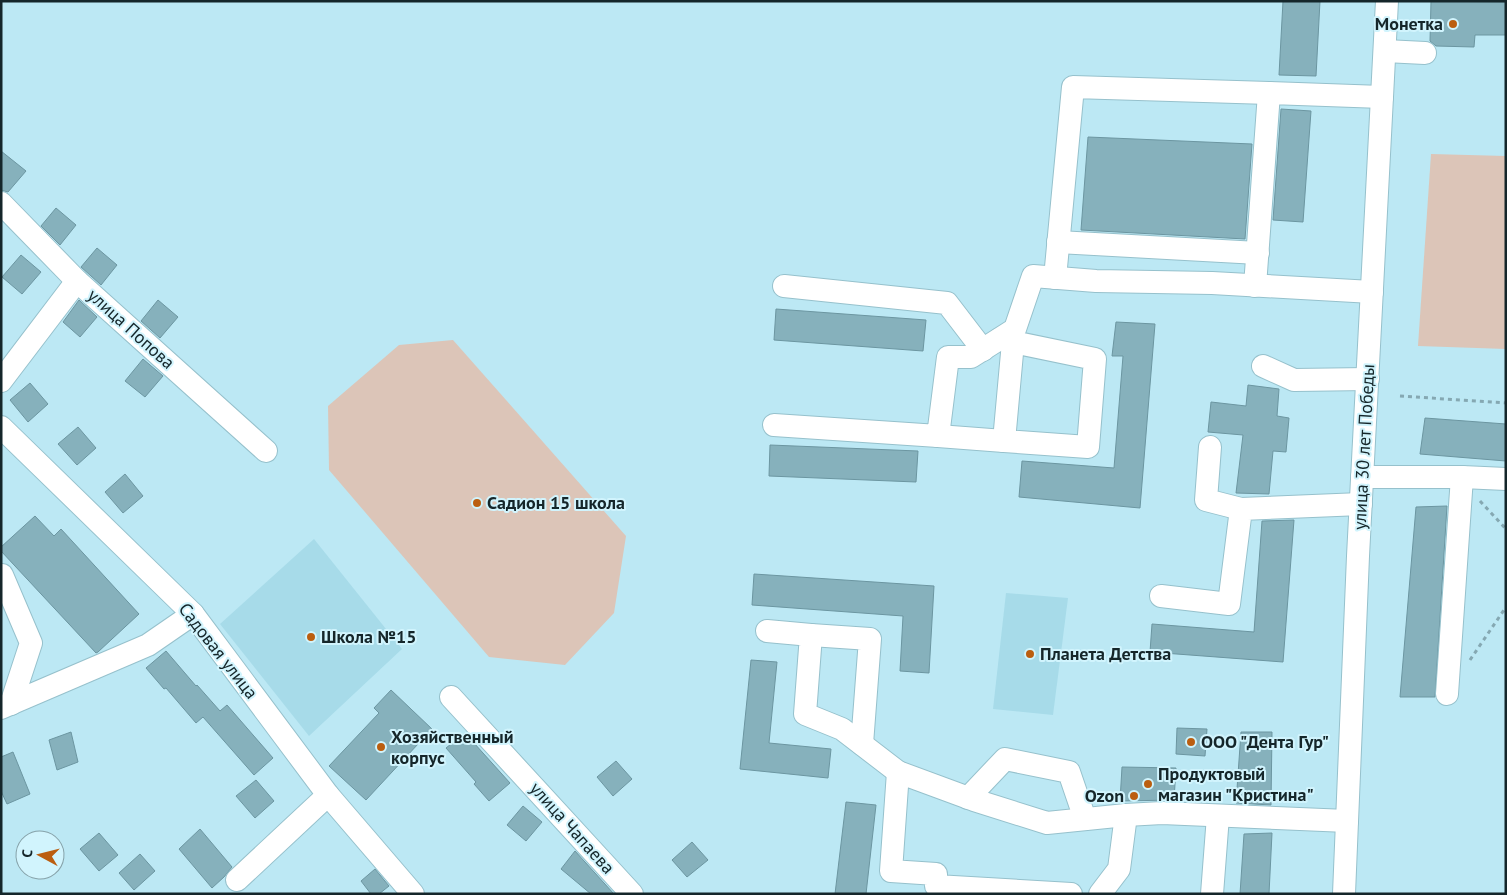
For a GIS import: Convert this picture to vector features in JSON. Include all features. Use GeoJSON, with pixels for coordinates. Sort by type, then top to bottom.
{"type":"FeatureCollection","features":[{"type":"Feature","properties":{"kind":"street","name":"улица 30 лет Победы"},"geometry":{"type":"LineString","coordinates":[[1344,894],[1362,477],[1387,1]]}},
{"type":"Feature","properties":{"kind":"street"},"geometry":{"type":"LineString","coordinates":[[1385,51],[1426,52]]}},
{"type":"Feature","properties":{"kind":"street"},"geometry":{"type":"LineString","coordinates":[[1055,278],[1073,87],[1382,97]]}},
{"type":"Feature","properties":{"kind":"street"},"geometry":{"type":"LineString","coordinates":[[1255,286],[1270,93]]}},
{"type":"Feature","properties":{"kind":"street","name":"улица Попова"},"geometry":{"type":"LineString","coordinates":[[1,202],[77,281],[266,451]]}},
{"type":"Feature","properties":{"kind":"street"},"geometry":{"type":"LineString","coordinates":[[1058,242],[1258,254]]}},
{"type":"Feature","properties":{"kind":"street"},"geometry":{"type":"LineString","coordinates":[[938,436],[948,357],[971,357],[998,344],[1015,329],[1033,276],[1096,281],[1212,283],[1372,292]]}},
{"type":"Feature","properties":{"kind":"street"},"geometry":{"type":"LineString","coordinates":[[1,381],[77,281]]}},
{"type":"Feature","properties":{"kind":"street"},"geometry":{"type":"LineString","coordinates":[[774,425],[1088,447],[1095,359],[998,344],[947,303],[784,286]]}},
{"type":"Feature","properties":{"kind":"street"},"geometry":{"type":"LineString","coordinates":[[998,344],[1004,441]]}},
{"type":"Feature","properties":{"kind":"street"},"geometry":{"type":"LineString","coordinates":[[1263,366],[1294,380],[1368,379]]}},
{"type":"Feature","properties":{"kind":"street","name":"Садовая улица"},"geometry":{"type":"LineString","coordinates":[[1,427],[194,614],[328,795],[413,894]]}},
{"type":"Feature","properties":{"kind":"street"},"geometry":{"type":"LineString","coordinates":[[1210,447],[1206,500],[1241,509],[1361,504]]}},
{"type":"Feature","properties":{"kind":"street"},"geometry":{"type":"LineString","coordinates":[[1362,477],[1506,479]]}},
{"type":"Feature","properties":{"kind":"street"},"geometry":{"type":"LineString","coordinates":[[1447,694],[1462,479]]}},
{"type":"Feature","properties":{"kind":"street"},"geometry":{"type":"LineString","coordinates":[[1161,596],[1229,604],[1241,509]]}},
{"type":"Feature","properties":{"kind":"street"},"geometry":{"type":"LineString","coordinates":[[2,575],[31,643],[6,706]]}},
{"type":"Feature","properties":{"kind":"street"},"geometry":{"type":"LineString","coordinates":[[6,706],[148,645],[194,614]]}},
{"type":"Feature","properties":{"kind":"street"},"geometry":{"type":"LineString","coordinates":[[767,631],[870,638],[862,744]]}},
{"type":"Feature","properties":{"kind":"street"},"geometry":{"type":"LineString","coordinates":[[811,635],[805,714],[842,729],[898,772],[968,798],[1046,823],[1126,815],[1162,814],[1347,821]]}},
{"type":"Feature","properties":{"kind":"street","name":"улица Чапаева"},"geometry":{"type":"LineString","coordinates":[[451,697],[632,894]]}},
{"type":"Feature","properties":{"kind":"street"},"geometry":{"type":"LineString","coordinates":[[968,798],[1004,759],[1070,772],[1085,819]]}},
{"type":"Feature","properties":{"kind":"street"},"geometry":{"type":"LineString","coordinates":[[898,772],[891,871],[936,874],[936,886],[1071,894]]}},
{"type":"Feature","properties":{"kind":"street"},"geometry":{"type":"LineString","coordinates":[[237,880],[328,795]]}},
{"type":"Feature","properties":{"kind":"street"},"geometry":{"type":"LineString","coordinates":[[1100,894],[1119,869],[1126,815]]}},
{"type":"Feature","properties":{"kind":"street"},"geometry":{"type":"LineString","coordinates":[[1212,894],[1218,816]]}},
{"type":"Feature","properties":{"kind":"path"},"geometry":{"type":"LineString","coordinates":[[1400,396],[1506,403]]}},
{"type":"Feature","properties":{"kind":"path"},"geometry":{"type":"LineString","coordinates":[[1462,479],[1506,529]]}},
{"type":"Feature","properties":{"kind":"path"},"geometry":{"type":"LineString","coordinates":[[1468,662],[1506,607]]}},
{"type":"Feature","properties":{"kind":"shaded area"},"geometry":{"type":"Polygon","coordinates":[[[1431,154],[1506,156],[1506,349],[1418,346],[1431,154]]]}},
{"type":"Feature","properties":{"kind":"shaded area","name":"Садион 15 школа"},"geometry":{"type":"Polygon","coordinates":[[[453,340],[626,536],[614,613],[565,665],[489,657],[329,470],[328,406],[399,345],[453,340]]]}},
{"type":"Feature","properties":{"kind":"shaded area","name":"Школа №15"},"geometry":{"type":"Polygon","coordinates":[[[314,539],[402,649],[309,736],[220,624],[314,539]]]}},
{"type":"Feature","properties":{"kind":"shaded area","name":"Планета Детства"},"geometry":{"type":"Polygon","coordinates":[[[1006,593],[1068,598],[1053,715],[993,709],[1006,593]]]}},
{"type":"Feature","properties":{"kind":"building"},"geometry":{"type":"Polygon","coordinates":[[[1283,1],[1320,1],[1316,76],[1279,75],[1283,1]]]}},
{"type":"Feature","properties":{"kind":"building","name":"Монетка"},"geometry":{"type":"Polygon","coordinates":[[[1431,1],[1506,2],[1506,35],[1475,35],[1474,47],[1436,46],[1430,41],[1431,1]]]}},
{"type":"Feature","properties":{"kind":"building"},"geometry":{"type":"Polygon","coordinates":[[[1281,109],[1311,111],[1303,222],[1273,220],[1281,109]]]}},
{"type":"Feature","properties":{"kind":"building"},"geometry":{"type":"Polygon","coordinates":[[[1088,137],[1252,144],[1245,239],[1081,230],[1088,137]]]}},
{"type":"Feature","properties":{"kind":"building"},"geometry":{"type":"Polygon","coordinates":[[[1,151],[26,171],[8,192],[1,190],[1,151]]]}},
{"type":"Feature","properties":{"kind":"building"},"geometry":{"type":"Polygon","coordinates":[[[56,208],[76,225],[60,245],[41,226],[56,208]]]}},
{"type":"Feature","properties":{"kind":"building"},"geometry":{"type":"Polygon","coordinates":[[[97,248],[117,265],[101,285],[81,267],[97,248]]]}},
{"type":"Feature","properties":{"kind":"building"},"geometry":{"type":"Polygon","coordinates":[[[21,255],[41,272],[22,294],[2,277],[21,255]]]}},
{"type":"Feature","properties":{"kind":"building"},"geometry":{"type":"Polygon","coordinates":[[[79,300],[97,317],[80,337],[63,322],[79,300]]]}},
{"type":"Feature","properties":{"kind":"building"},"geometry":{"type":"Polygon","coordinates":[[[158,300],[178,317],[160,338],[141,321],[158,300]]]}},
{"type":"Feature","properties":{"kind":"building"},"geometry":{"type":"Polygon","coordinates":[[[776,309],[926,320],[923,351],[774,340],[776,309]]]}},
{"type":"Feature","properties":{"kind":"building"},"geometry":{"type":"Polygon","coordinates":[[[1116,322],[1155,324],[1140,508],[1019,497],[1022,461],[1114,468],[1123,356],[1112,356],[1116,322]]]}},
{"type":"Feature","properties":{"kind":"building"},"geometry":{"type":"Polygon","coordinates":[[[143,359],[163,376],[145,397],[125,381],[143,359]]]}},
{"type":"Feature","properties":{"kind":"building"},"geometry":{"type":"Polygon","coordinates":[[[30,383],[48,404],[28,422],[10,400],[30,383]]]}},
{"type":"Feature","properties":{"kind":"building"},"geometry":{"type":"Polygon","coordinates":[[[1248,385],[1279,389],[1277,416],[1289,418],[1286,452],[1273,451],[1269,494],[1236,493],[1243,435],[1208,432],[1211,402],[1246,406],[1248,385]]]}},
{"type":"Feature","properties":{"kind":"building"},"geometry":{"type":"Polygon","coordinates":[[[1425,418],[1506,424],[1506,461],[1420,454],[1425,418]]]}},
{"type":"Feature","properties":{"kind":"building"},"geometry":{"type":"Polygon","coordinates":[[[78,427],[96,448],[77,465],[58,444],[78,427]]]}},
{"type":"Feature","properties":{"kind":"building"},"geometry":{"type":"Polygon","coordinates":[[[770,445],[918,451],[916,482],[769,476],[770,445]]]}},
{"type":"Feature","properties":{"kind":"building"},"geometry":{"type":"Polygon","coordinates":[[[125,474],[143,496],[123,513],[105,492],[125,474]]]}},
{"type":"Feature","properties":{"kind":"building"},"geometry":{"type":"Polygon","coordinates":[[[1447,506],[1435,697],[1400,697],[1416,507],[1447,506]]]}},
{"type":"Feature","properties":{"kind":"building"},"geometry":{"type":"Polygon","coordinates":[[[35,516],[54,536],[61,529],[139,614],[96,653],[1,551],[1,547],[35,516]]]}},
{"type":"Feature","properties":{"kind":"building"},"geometry":{"type":"Polygon","coordinates":[[[1294,520],[1283,662],[1150,652],[1152,624],[1254,632],[1262,521],[1294,520]]]}},
{"type":"Feature","properties":{"kind":"building"},"geometry":{"type":"Polygon","coordinates":[[[754,574],[934,586],[929,673],[900,671],[903,616],[752,605],[754,574]]]}},
{"type":"Feature","properties":{"kind":"building"},"geometry":{"type":"Polygon","coordinates":[[[166,651],[220,711],[227,705],[273,758],[254,775],[203,717],[196,723],[146,668],[166,651]]]}},
{"type":"Feature","properties":{"kind":"building"},"geometry":{"type":"Polygon","coordinates":[[[751,660],[777,662],[769,743],[831,749],[828,778],[740,769],[751,660]]]}},
{"type":"Feature","properties":{"kind":"building","name":"Хозяйственный корпус"},"geometry":{"type":"Polygon","coordinates":[[[391,690],[432,729],[366,800],[329,766],[379,713],[374,708],[391,690]]]}},
{"type":"Feature","properties":{"kind":"building","name":"ООО \"Дента Гур\""},"geometry":{"type":"Polygon","coordinates":[[[1177,728],[1207,729],[1205,756],[1176,754],[1177,728]]]}},
{"type":"Feature","properties":{"kind":"building"},"geometry":{"type":"Polygon","coordinates":[[[71,732],[78,762],[57,770],[49,740],[71,732]]]}},
{"type":"Feature","properties":{"kind":"building"},"geometry":{"type":"Polygon","coordinates":[[[1241,732],[1272,732],[1271,805],[1236,803],[1241,732]]]}},
{"type":"Feature","properties":{"kind":"building"},"geometry":{"type":"Polygon","coordinates":[[[465,733],[510,783],[489,801],[474,784],[476,782],[446,748],[465,733]]]}},
{"type":"Feature","properties":{"kind":"building"},"geometry":{"type":"Polygon","coordinates":[[[13,752],[30,794],[7,804],[1,791],[1,757],[13,752]]]}},
{"type":"Feature","properties":{"kind":"building"},"geometry":{"type":"Polygon","coordinates":[[[616,761],[632,779],[613,796],[597,777],[616,761]]]}},
{"type":"Feature","properties":{"kind":"building","name":"Продуктовый магазин \"Кристина\""},"geometry":{"type":"Polygon","coordinates":[[[1122,767],[1176,768],[1174,800],[1120,801],[1122,767]]]}},
{"type":"Feature","properties":{"kind":"building"},"geometry":{"type":"Polygon","coordinates":[[[256,780],[274,801],[255,818],[236,796],[256,780]]]}},
{"type":"Feature","properties":{"kind":"building"},"geometry":{"type":"Polygon","coordinates":[[[846,802],[876,805],[866,894],[835,894],[846,802]]]}},
{"type":"Feature","properties":{"kind":"building"},"geometry":{"type":"Polygon","coordinates":[[[523,806],[542,822],[526,841],[507,825],[523,806]]]}},
{"type":"Feature","properties":{"kind":"building"},"geometry":{"type":"Polygon","coordinates":[[[200,829],[232,867],[212,888],[179,849],[200,829]]]}},
{"type":"Feature","properties":{"kind":"building"},"geometry":{"type":"Polygon","coordinates":[[[99,833],[118,855],[99,871],[80,849],[99,833]]]}},
{"type":"Feature","properties":{"kind":"building"},"geometry":{"type":"Polygon","coordinates":[[[1272,833],[1269,894],[1240,894],[1244,834],[1272,833]]]}},
{"type":"Feature","properties":{"kind":"building"},"geometry":{"type":"Polygon","coordinates":[[[692,842],[708,860],[687,877],[672,860],[692,842]]]}},
{"type":"Feature","properties":{"kind":"building"},"geometry":{"type":"Polygon","coordinates":[[[575,851],[614,894],[591,894],[561,869],[575,851]]]}},
{"type":"Feature","properties":{"kind":"building"},"geometry":{"type":"Polygon","coordinates":[[[140,854],[155,871],[134,890],[119,873],[140,854]]]}},
{"type":"Feature","properties":{"kind":"building"},"geometry":{"type":"Polygon","coordinates":[[[375,869],[389,886],[379,894],[371,894],[361,881],[375,869]]]}},
{"type":"Feature","properties":{"kind":"place","name":"Монетка"},"geometry":{"type":"Point","coordinates":[1453,24]}},
{"type":"Feature","properties":{"kind":"place","name":"Садион 15 школа"},"geometry":{"type":"Point","coordinates":[477,503]}},
{"type":"Feature","properties":{"kind":"place","name":"Школа №15"},"geometry":{"type":"Point","coordinates":[311,637]}},
{"type":"Feature","properties":{"kind":"place","name":"Планета Детства"},"geometry":{"type":"Point","coordinates":[1030,654]}},
{"type":"Feature","properties":{"kind":"place","name":"ООО \"Дента Гур\""},"geometry":{"type":"Point","coordinates":[1191,742]}},
{"type":"Feature","properties":{"kind":"place","name":"Хозяйственный корпус"},"geometry":{"type":"Point","coordinates":[381,747]}},
{"type":"Feature","properties":{"kind":"place","name":"Продуктовый магазин \"Кристина\""},"geometry":{"type":"Point","coordinates":[1148,784]}},
{"type":"Feature","properties":{"kind":"place","name":"Ozon"},"geometry":{"type":"Point","coordinates":[1134,796]}}]}
